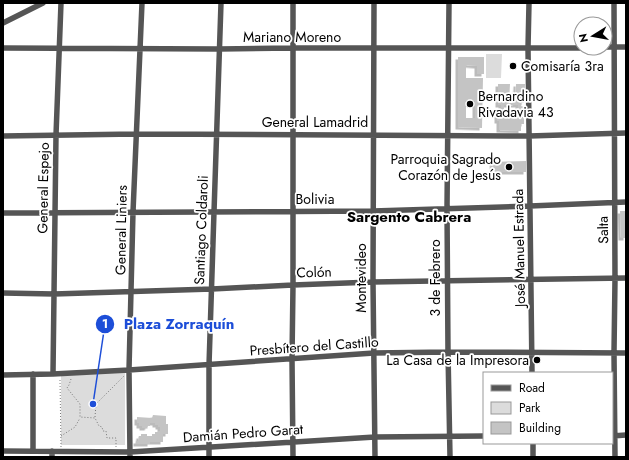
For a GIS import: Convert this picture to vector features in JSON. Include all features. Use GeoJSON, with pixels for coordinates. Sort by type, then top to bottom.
{"type":"FeatureCollection","features":[{"type":"Feature","properties":{"kind":"street"},"geometry":{"type":"LineString","coordinates":[[3,23],[43,3]]}},
{"type":"Feature","properties":{"kind":"street","name":"General Espejo"},"geometry":{"type":"LineString","coordinates":[[53,374],[56,135],[61,3]]}},
{"type":"Feature","properties":{"kind":"street","name":"General Liniers"},"geometry":{"type":"LineString","coordinates":[[130,454],[129,370],[133,212],[142,3]]}},
{"type":"Feature","properties":{"kind":"street","name":"Santiago Coldaroli"},"geometry":{"type":"LineString","coordinates":[[208,457],[209,365],[221,3]]}},
{"type":"Feature","properties":{"kind":"street"},"geometry":{"type":"LineString","coordinates":[[292,3],[293,457]]}},
{"type":"Feature","properties":{"kind":"street","name":"Montevideo"},"geometry":{"type":"LineString","coordinates":[[374,3],[373,282],[375,457]]}},
{"type":"Feature","properties":{"kind":"street","name":"3 de Febrero"},"geometry":{"type":"LineString","coordinates":[[450,3],[447,208],[450,457]]}},
{"type":"Feature","properties":{"kind":"street","name":"José Manuel Estrada"},"geometry":{"type":"LineString","coordinates":[[529,3],[528,48],[532,372]]}},
{"type":"Feature","properties":{"kind":"street","name":"Salta"},"geometry":{"type":"LineString","coordinates":[[614,3],[615,457]]}},
{"type":"Feature","properties":{"kind":"street"},"geometry":{"type":"LineString","coordinates":[[614,47],[626,47]]}},
{"type":"Feature","properties":{"kind":"street","name":"Mariano Moreno"},"geometry":{"type":"LineString","coordinates":[[3,48],[573,48]]}},
{"type":"Feature","properties":{"kind":"street","name":"General Lamadrid"},"geometry":{"type":"LineString","coordinates":[[3,136],[292,134],[529,136],[626,133]]}},
{"type":"Feature","properties":{"kind":"street","name":"Bolivia"},"geometry":{"type":"LineString","coordinates":[[3,213],[373,211],[626,202]]}},
{"type":"Feature","properties":{"kind":"street","name":"Colón"},"geometry":{"type":"LineString","coordinates":[[3,293],[54,294],[373,282],[626,278]]}},
{"type":"Feature","properties":{"kind":"street","name":"Presbítero del Castillo"},"geometry":{"type":"LineString","coordinates":[[3,375],[60,374],[129,370],[374,353],[626,353]]}},
{"type":"Feature","properties":{"kind":"street"},"geometry":{"type":"LineString","coordinates":[[33,374],[33,451]]}},
{"type":"Feature","properties":{"kind":"street","name":"Damián Pedro Garat"},"geometry":{"type":"LineString","coordinates":[[3,451],[33,451],[52,454],[61,451],[116,452],[130,454],[208,447],[375,437],[483,436]]}},
{"type":"Feature","properties":{"kind":"street"},"geometry":{"type":"LineString","coordinates":[[614,436],[626,436]]}},
{"type":"Feature","properties":{"kind":"street"},"geometry":{"type":"LineString","coordinates":[[533,444],[533,457]]}},
{"type":"Feature","properties":{"kind":"path"},"geometry":{"type":"LineString","coordinates":[[116,452],[116,438],[107,438],[106,431],[103,432],[102,427],[99,426],[95,418],[96,404],[129,370]]}},
{"type":"Feature","properties":{"kind":"path"},"geometry":{"type":"LineString","coordinates":[[61,436],[75,427],[80,417],[80,404],[67,388],[71,382],[71,373]]}},
{"type":"Feature","properties":{"kind":"path"},"geometry":{"type":"LineString","coordinates":[[60,374],[61,451]]}},
{"type":"Feature","properties":{"kind":"path"},"geometry":{"type":"LineString","coordinates":[[80,417],[95,418]]}},
{"type":"Feature","properties":{"kind":"green space"},"geometry":{"type":"Polygon","coordinates":[[[486,54],[502,54],[501,78],[486,78],[486,54]]]}},
{"type":"Feature","properties":{"kind":"green space"},"geometry":{"type":"Polygon","coordinates":[[[61,372],[125,372],[125,445],[61,445],[61,372]]]}},
{"type":"Feature","properties":{"kind":"building","name":"Bernardino Rivadavia 43"},"geometry":{"type":"Polygon","coordinates":[[[458,57],[484,57],[484,74],[477,74],[477,66],[466,65],[466,78],[483,78],[482,128],[458,127],[458,57]],[[466,101],[466,118],[475,118],[475,101],[466,101]]]}},
{"type":"Feature","properties":{"kind":"building"},"geometry":{"type":"Polygon","coordinates":[[[498,84],[510,84],[509,103],[515,103],[516,84],[525,84],[524,103],[521,103],[521,106],[524,107],[524,114],[522,114],[522,117],[524,117],[524,124],[521,124],[521,131],[499,130],[497,114],[501,114],[501,105],[498,105],[498,84]],[[504,105],[504,114],[518,114],[518,105],[504,105]]]}},
{"type":"Feature","properties":{"kind":"building","name":"Parroquia Sagrado Corazón de Jesús"},"geometry":{"type":"Polygon","coordinates":[[[526,161],[526,172],[493,172],[492,162],[526,161]]]}},
{"type":"Feature","properties":{"kind":"building"},"geometry":{"type":"Polygon","coordinates":[[[620,211],[626,211],[626,238],[621,238],[620,211]]]}},
{"type":"Feature","properties":{"kind":"building"},"geometry":{"type":"Polygon","coordinates":[[[153,415],[166,416],[168,434],[163,434],[163,442],[136,444],[136,441],[138,441],[141,434],[152,436],[155,432],[160,431],[160,427],[155,425],[155,423],[150,423],[150,426],[147,428],[142,428],[142,426],[139,426],[139,423],[137,423],[137,417],[152,418],[153,415]]]}},
{"type":"Feature","properties":{"kind":"place","name":"Comisaría 3ra"},"geometry":{"type":"Point","coordinates":[513,66]}},
{"type":"Feature","properties":{"kind":"place","name":"Bernardino Rivadavia 43"},"geometry":{"type":"Point","coordinates":[470,104]}},
{"type":"Feature","properties":{"kind":"place","name":"Parroquia Sagrado Corazón de Jesús"},"geometry":{"type":"Point","coordinates":[509,167]}},
{"type":"Feature","properties":{"kind":"place","name":"La Casa de la Impresora"},"geometry":{"type":"Point","coordinates":[537,360]}},
{"type":"Feature","properties":{"kind":"place","name":"Plaza Zorraquín"},"geometry":{"type":"Point","coordinates":[93,404]}},
{"type":"Feature","properties":{"kind":"district","name":"Sargento Cabrera"},"geometry":{"type":"Point","coordinates":[409,217]}}]}
